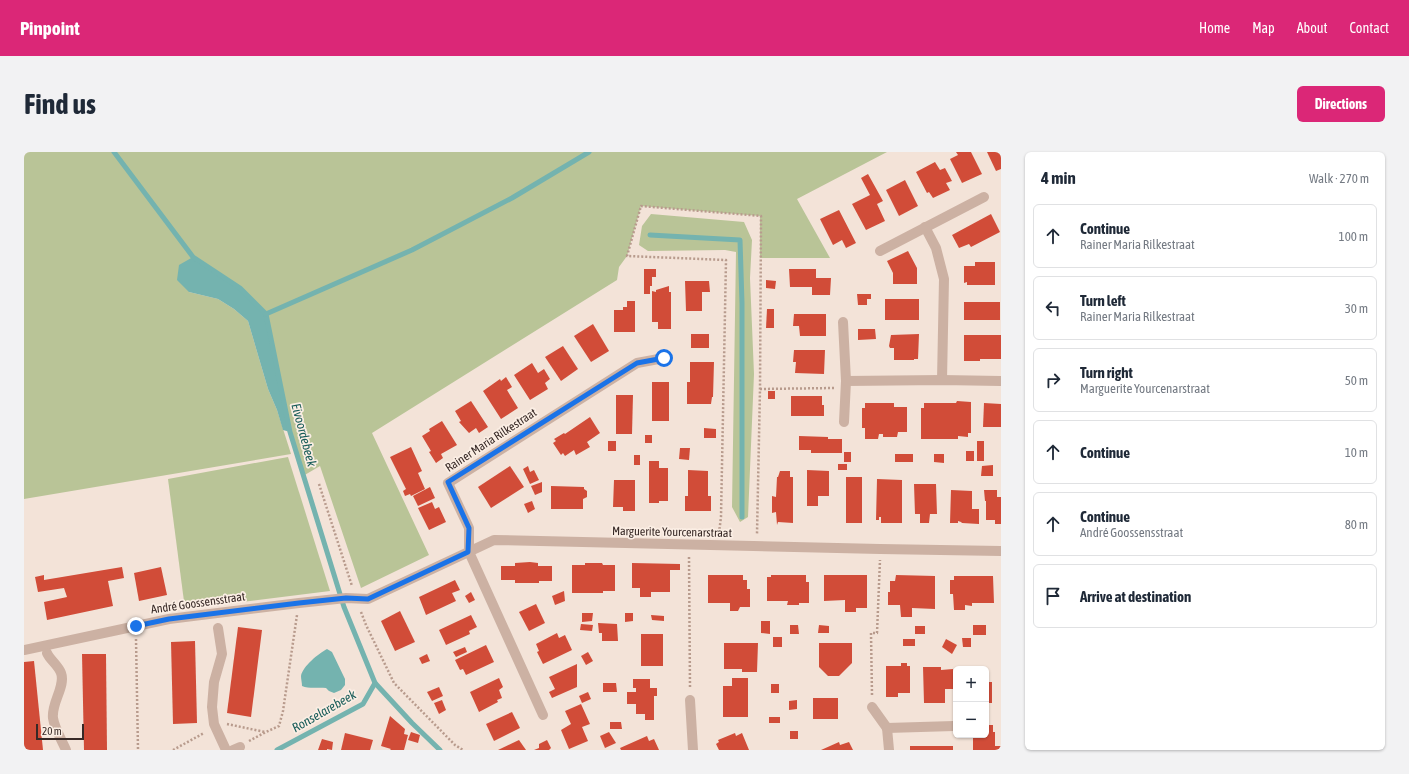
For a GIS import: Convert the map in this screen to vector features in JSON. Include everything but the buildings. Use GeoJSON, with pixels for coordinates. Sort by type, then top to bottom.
{"type":"FeatureCollection","features":[{"type":"Feature","properties":{"kind":"street"},"geometry":{"type":"LineString","coordinates":[[880,251],[984,197]]}},
{"type":"Feature","properties":{"kind":"street"},"geometry":{"type":"LineString","coordinates":[[925,227],[936,248],[944,279],[942,380]]}},
{"type":"Feature","properties":{"kind":"street"},"geometry":{"type":"LineString","coordinates":[[843,322],[846,384],[844,422]]}},
{"type":"Feature","properties":{"kind":"street","name":"Rainer Maria Rilkestraat"},"geometry":{"type":"LineString","coordinates":[[543,715],[468,552],[469,528],[448,482],[637,363],[664,358]]}},
{"type":"Feature","properties":{"kind":"street"},"geometry":{"type":"LineString","coordinates":[[846,384],[942,380],[1001,381]]}},
{"type":"Feature","properties":{"kind":"street","name":"Marguerite Yourcenarstraat"},"geometry":{"type":"LineString","coordinates":[[330,600],[351,598],[368,599],[494,540],[1001,551]]}},
{"type":"Feature","properties":{"kind":"street","name":"André Goossensstraat"},"geometry":{"type":"LineString","coordinates":[[24,650],[169,619],[330,600]]}},
{"type":"Feature","properties":{"kind":"street"},"geometry":{"type":"LineString","coordinates":[[218,628],[222,654],[214,682],[212,707],[214,724],[226,750]]}},
{"type":"Feature","properties":{"kind":"street"},"geometry":{"type":"LineString","coordinates":[[47,653],[54,661],[61,674],[60,692],[56,697],[53,719],[66,750]]}},
{"type":"Feature","properties":{"kind":"street"},"geometry":{"type":"LineString","coordinates":[[690,700],[693,750]]}},
{"type":"Feature","properties":{"kind":"street"},"geometry":{"type":"LineString","coordinates":[[872,707],[887,728],[889,750]]}},
{"type":"Feature","properties":{"kind":"street"},"geometry":{"type":"LineString","coordinates":[[887,728],[953,726]]}},
{"type":"Feature","properties":{"kind":"path"},"geometry":{"type":"LineString","coordinates":[[717,546],[721,517],[726,260],[627,256],[641,206],[761,216],[758,546]]}},
{"type":"Feature","properties":{"kind":"path"},"geometry":{"type":"LineString","coordinates":[[760,389],[846,384]]}},
{"type":"Feature","properties":{"kind":"path"},"geometry":{"type":"LineString","coordinates":[[319,484],[351,598],[394,683],[455,745],[463,750]]}},
{"type":"Feature","properties":{"kind":"path"},"geometry":{"type":"LineString","coordinates":[[688,545],[690,700]]}},
{"type":"Feature","properties":{"kind":"path"},"geometry":{"type":"LineString","coordinates":[[872,707],[871,633],[877,633],[880,549]]}},
{"type":"Feature","properties":{"kind":"path"},"geometry":{"type":"LineString","coordinates":[[237,748],[280,726],[299,603]]}},
{"type":"Feature","properties":{"kind":"path"},"geometry":{"type":"LineString","coordinates":[[136,626],[138,750]]}},
{"type":"Feature","properties":{"kind":"green space"},"geometry":{"type":"Polygon","coordinates":[[[24,152],[887,152],[797,199],[830,258],[760,258],[760,216],[641,206],[627,256],[619,267],[617,280],[372,433],[429,555],[361,588],[320,466],[303,476],[290,432],[266,314],[240,288],[189,292],[218,299],[234,309],[248,321],[268,389],[277,410],[291,454],[24,499],[24,152]]]}},
{"type":"Feature","properties":{"kind":"green space"},"geometry":{"type":"Polygon","coordinates":[[[651,214],[744,222],[752,240],[750,278],[754,374],[748,517],[740,522],[732,507],[736,252],[725,250],[648,251],[639,245],[642,226],[651,214]]]}},
{"type":"Feature","properties":{"kind":"green space"},"geometry":{"type":"Polygon","coordinates":[[[288,457],[330,591],[185,609],[168,479],[288,457]]]}},
{"type":"Feature","properties":{"kind":"water"},"geometry":{"type":"Polygon","coordinates":[[[193,257],[240,288],[266,314],[290,432],[283,430],[277,410],[268,389],[248,321],[234,309],[218,299],[189,292],[177,280],[179,265],[193,257]]]}},
{"type":"Feature","properties":{"kind":"water"},"geometry":{"type":"Polygon","coordinates":[[[327,649],[332,652],[345,679],[345,685],[341,690],[334,693],[326,688],[311,688],[302,686],[302,672],[315,657],[327,649]]]}},
{"type":"Feature","properties":{"kind":"waterway","name":"Eivoordebeek"},"geometry":{"type":"LineString","coordinates":[[114,152],[193,257],[240,288],[266,314],[290,432],[344,607],[375,683],[412,723],[440,750]]}},
{"type":"Feature","properties":{"kind":"waterway"},"geometry":{"type":"LineString","coordinates":[[266,314],[412,250],[512,198],[589,152]]}},
{"type":"Feature","properties":{"kind":"waterway"},"geometry":{"type":"LineString","coordinates":[[650,235],[740,240],[742,303],[742,517]]}},
{"type":"Feature","properties":{"kind":"waterway","name":"Ronselarebeek"},"geometry":{"type":"LineString","coordinates":[[277,750],[363,704],[375,683]]}},
{"type":"Feature","properties":{"kind":"route"},"geometry":{"type":"LineString","coordinates":[[136,626],[169,619],[299,603],[346,598],[368,599],[468,552],[469,528],[448,482],[637,363],[664,358]]}}]}
